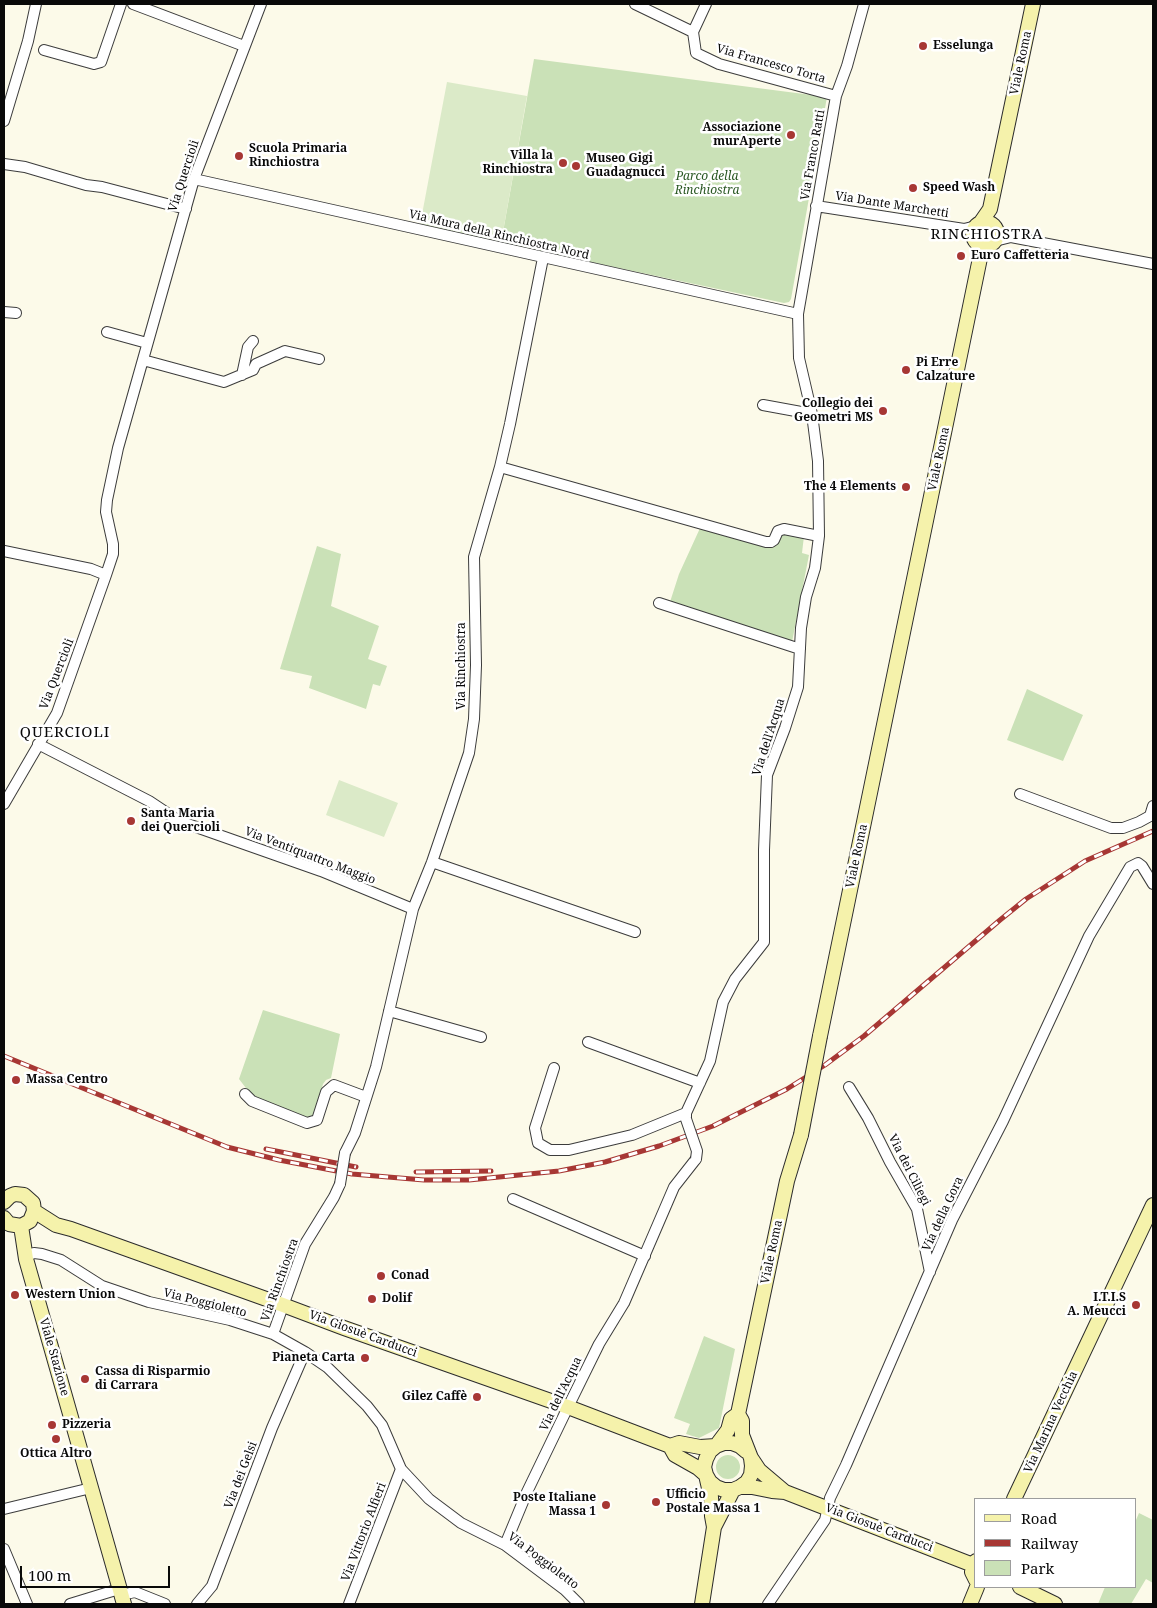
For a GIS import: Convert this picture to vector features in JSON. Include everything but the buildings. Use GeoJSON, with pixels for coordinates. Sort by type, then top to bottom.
{"type":"FeatureCollection","features":[{"type":"Feature","properties":{"kind":"main road","name":"Viale Roma"},"geometry":{"type":"LineString","coordinates":[[716,1446],[728,1430],[731,1419],[738,1414],[787,1181],[801,1135],[980,258],[983,233],[990,209],[1033,4]]}},
{"type":"Feature","properties":{"kind":"main road","name":"Via Giosuè Carducci"},"geometry":{"type":"LineString","coordinates":[[4,1200],[16,1194],[24,1195],[33,1203],[34,1211],[56,1225],[71,1228],[344,1328],[568,1407],[670,1446],[679,1443],[700,1448],[716,1446]]}},
{"type":"Feature","properties":{"kind":"main road","name":"Via Marina Vecchia"},"geometry":{"type":"LineString","coordinates":[[1014,1498],[1153,1205]]}},
{"type":"Feature","properties":{"kind":"main road"},"geometry":{"type":"LineString","coordinates":[[4,1218],[9,1224],[21,1226],[30,1221],[34,1211]]}},
{"type":"Feature","properties":{"kind":"main road","name":"Viale Stazione"},"geometry":{"type":"LineString","coordinates":[[21,1226],[26,1256],[121,1596]]}},
{"type":"Feature","properties":{"kind":"main road","name":"Via Marina Vecchia"},"geometry":{"type":"LineString","coordinates":[[1021,1498],[1078,1375],[1088,1346]]}},
{"type":"Feature","properties":{"kind":"main road"},"geometry":{"type":"LineString","coordinates":[[706,1475],[716,1487],[724,1490],[736,1488],[746,1482],[751,1474],[752,1466],[742,1435],[742,1421],[738,1414]]}},
{"type":"Feature","properties":{"kind":"main road"},"geometry":{"type":"LineString","coordinates":[[702,1604],[714,1527],[711,1497],[704,1467],[706,1459],[710,1451],[724,1443],[740,1446],[748,1455]]}},
{"type":"Feature","properties":{"kind":"main road","name":"Via Giosuè Carducci"},"geometry":{"type":"LineString","coordinates":[[670,1446],[675,1456],[698,1468],[706,1475]]}},
{"type":"Feature","properties":{"kind":"main road","name":"Via Giosuè Carducci"},"geometry":{"type":"LineString","coordinates":[[748,1455],[759,1470],[785,1492]]}},
{"type":"Feature","properties":{"kind":"main road","name":"Via Giosuè Carducci"},"geometry":{"type":"LineString","coordinates":[[736,1488],[752,1487],[785,1492],[974,1563]]}},
{"type":"Feature","properties":{"kind":"main road"},"geometry":{"type":"LineString","coordinates":[[714,1527],[736,1488]]}},
{"type":"Feature","properties":{"kind":"main road"},"geometry":{"type":"LineString","coordinates":[[974,1563],[972,1572],[974,1576]]}},
{"type":"Feature","properties":{"kind":"main road"},"geometry":{"type":"LineString","coordinates":[[970,1604],[977,1588]]}},
{"type":"Feature","properties":{"kind":"main road"},"geometry":{"type":"LineString","coordinates":[[1022,1588],[1055,1604]]}},
{"type":"Feature","properties":{"kind":"street"},"geometry":{"type":"LineString","coordinates":[[4,121],[28,41],[36,4]]}},
{"type":"Feature","properties":{"kind":"street"},"geometry":{"type":"LineString","coordinates":[[44,50],[94,64],[101,62],[121,4]]}},
{"type":"Feature","properties":{"kind":"street"},"geometry":{"type":"LineString","coordinates":[[133,4],[244,46]]}},
{"type":"Feature","properties":{"kind":"street","name":"Via Quercioli"},"geometry":{"type":"LineString","coordinates":[[4,803],[57,713],[113,554],[113,544],[106,512],[109,484],[194,179],[261,4]]}},
{"type":"Feature","properties":{"kind":"street"},"geometry":{"type":"LineString","coordinates":[[635,4],[693,32],[706,4]]}},
{"type":"Feature","properties":{"kind":"street","name":"Via Franco Ratti"},"geometry":{"type":"LineString","coordinates":[[798,314],[836,96],[847,66],[864,4]]}},
{"type":"Feature","properties":{"kind":"street","name":"Via Francesco Torta"},"geometry":{"type":"LineString","coordinates":[[693,32],[696,53],[719,64],[836,96]]}},
{"type":"Feature","properties":{"kind":"street"},"geometry":{"type":"LineString","coordinates":[[4,164],[25,167],[86,185],[102,187],[186,209]]}},
{"type":"Feature","properties":{"kind":"street","name":"Via Mura della Rinchiostra Nord"},"geometry":{"type":"LineString","coordinates":[[194,179],[798,314]]}},
{"type":"Feature","properties":{"kind":"street","name":"Via Dante Marchetti"},"geometry":{"type":"LineString","coordinates":[[816,206],[983,233]]}},
{"type":"Feature","properties":{"kind":"street"},"geometry":{"type":"LineString","coordinates":[[983,233],[1153,264]]}},
{"type":"Feature","properties":{"kind":"street","name":"Via Rinchiostra"},"geometry":{"type":"LineString","coordinates":[[273,1334],[306,1244],[340,1184],[345,1153],[355,1133],[376,1067],[414,909],[469,753],[474,718],[476,665],[474,557],[500,467],[523,367],[543,258]]}},
{"type":"Feature","properties":{"kind":"street"},"geometry":{"type":"LineString","coordinates":[[4,312],[16,313]]}},
{"type":"Feature","properties":{"kind":"street","name":"Via dell'Acqua"},"geometry":{"type":"LineString","coordinates":[[505,1545],[527,1492],[568,1407],[599,1344],[624,1303],[674,1187],[696,1159],[697,1151],[686,1116],[710,1061],[723,1002],[735,979],[764,942],[764,850],[767,775],[798,687],[801,628],[806,597],[815,568],[819,536],[818,461],[812,414],[799,358],[798,314]]}},
{"type":"Feature","properties":{"kind":"street"},"geometry":{"type":"LineString","coordinates":[[107,332],[147,344]]}},
{"type":"Feature","properties":{"kind":"street"},"geometry":{"type":"LineString","coordinates":[[242,375],[248,347],[253,341]]}},
{"type":"Feature","properties":{"kind":"street"},"geometry":{"type":"LineString","coordinates":[[143,360],[224,382],[252,370],[256,364],[285,351],[319,359]]}},
{"type":"Feature","properties":{"kind":"street"},"geometry":{"type":"LineString","coordinates":[[762,405],[812,414]]}},
{"type":"Feature","properties":{"kind":"street"},"geometry":{"type":"LineString","coordinates":[[500,467],[766,542],[771,542],[778,531],[784,529],[819,536]]}},
{"type":"Feature","properties":{"kind":"street"},"geometry":{"type":"LineString","coordinates":[[4,551],[91,569],[106,574]]}},
{"type":"Feature","properties":{"kind":"street"},"geometry":{"type":"LineString","coordinates":[[659,603],[800,649]]}},
{"type":"Feature","properties":{"kind":"street","name":"Via Ventiquattro Maggio"},"geometry":{"type":"LineString","coordinates":[[38,744],[149,801],[178,821],[321,871],[414,909]]}},
{"type":"Feature","properties":{"kind":"street"},"geometry":{"type":"LineString","coordinates":[[1020,794],[1111,828],[1122,828],[1139,822],[1150,816],[1153,806]]}},
{"type":"Feature","properties":{"kind":"street"},"geometry":{"type":"LineString","coordinates":[[432,862],[635,932]]}},
{"type":"Feature","properties":{"kind":"street","name":"Via della Gora"},"geometry":{"type":"LineString","coordinates":[[768,1604],[825,1520],[830,1498],[952,1220],[1003,1121],[1089,936],[1130,867],[1138,863],[1142,866],[1153,884]]}},
{"type":"Feature","properties":{"kind":"street"},"geometry":{"type":"LineString","coordinates":[[389,1011],[481,1037]]}},
{"type":"Feature","properties":{"kind":"street"},"geometry":{"type":"LineString","coordinates":[[588,1042],[700,1083]]}},
{"type":"Feature","properties":{"kind":"street"},"geometry":{"type":"LineString","coordinates":[[554,1068],[534,1128],[538,1143],[550,1150],[568,1150],[632,1135],[686,1116]]}},
{"type":"Feature","properties":{"kind":"street"},"geometry":{"type":"LineString","coordinates":[[245,1094],[252,1102],[307,1123],[317,1120],[326,1092],[334,1086],[366,1097]]}},
{"type":"Feature","properties":{"kind":"street","name":"Via dei Ciliegi"},"geometry":{"type":"LineString","coordinates":[[849,1087],[868,1118],[917,1209],[930,1272]]}},
{"type":"Feature","properties":{"kind":"street"},"geometry":{"type":"LineString","coordinates":[[513,1199],[645,1256]]}},
{"type":"Feature","properties":{"kind":"street","name":"Via Poggioletto"},"geometry":{"type":"LineString","coordinates":[[26,1256],[34,1253],[61,1260],[102,1286],[149,1302],[230,1320],[273,1334],[304,1352],[327,1367],[367,1406],[382,1425],[401,1469],[429,1499],[461,1523],[505,1545],[566,1590],[579,1604]]}},
{"type":"Feature","properties":{"kind":"street","name":"Via dei Gelsi"},"geometry":{"type":"LineString","coordinates":[[197,1604],[212,1586],[272,1428],[304,1352]]}},
{"type":"Feature","properties":{"kind":"street","name":"Via Vittorio Alfieri"},"geometry":{"type":"LineString","coordinates":[[349,1604],[401,1469]]}},
{"type":"Feature","properties":{"kind":"street"},"geometry":{"type":"LineString","coordinates":[[4,1509],[91,1488]]}},
{"type":"Feature","properties":{"kind":"street"},"geometry":{"type":"LineString","coordinates":[[4,1549],[27,1604]]}},
{"type":"Feature","properties":{"kind":"street"},"geometry":{"type":"LineString","coordinates":[[70,1604],[135,1592],[165,1604]]}},
{"type":"Feature","properties":{"kind":"green space","name":"Parco della Rinchiostra"},"geometry":{"type":"Polygon","coordinates":[[[534,59],[827,97],[789,302],[784,303],[501,243],[534,59]]]}},
{"type":"Feature","properties":{"kind":"green space"},"geometry":{"type":"Polygon","coordinates":[[[447,82],[527,96],[501,243],[420,225],[447,82]]]}},
{"type":"Feature","properties":{"kind":"green space"},"geometry":{"type":"Polygon","coordinates":[[[701,526],[774,546],[780,533],[804,536],[802,553],[809,555],[792,642],[670,602],[679,574],[701,526]]]}},
{"type":"Feature","properties":{"kind":"green space"},"geometry":{"type":"Polygon","coordinates":[[[317,546],[341,554],[331,606],[379,626],[368,659],[387,666],[380,686],[373,684],[366,709],[309,688],[312,676],[280,669],[317,546]]]}},
{"type":"Feature","properties":{"kind":"green space"},"geometry":{"type":"Polygon","coordinates":[[[1027,689],[1083,715],[1063,761],[1007,740],[1027,689]]]}},
{"type":"Feature","properties":{"kind":"green space"},"geometry":{"type":"Polygon","coordinates":[[[339,780],[398,803],[384,837],[326,815],[339,780]]]}},
{"type":"Feature","properties":{"kind":"green space"},"geometry":{"type":"Polygon","coordinates":[[[263,1010],[340,1034],[331,1078],[323,1084],[316,1115],[307,1118],[252,1096],[239,1079],[263,1010]]]}},
{"type":"Feature","properties":{"kind":"green space"},"geometry":{"type":"Polygon","coordinates":[[[704,1336],[735,1349],[719,1428],[699,1438],[686,1434],[690,1424],[674,1418],[704,1336]]]}},
{"type":"Feature","properties":{"kind":"green space"},"geometry":{"type":"Polygon","coordinates":[[[728,1455],[737,1458],[740,1467],[737,1476],[728,1479],[719,1476],[716,1467],[719,1458],[728,1455]]]}},
{"type":"Feature","properties":{"kind":"green space"},"geometry":{"type":"Polygon","coordinates":[[[1139,1513],[1153,1520],[1153,1583],[1146,1579],[1131,1604],[1098,1604],[1105,1588],[1137,1588],[1137,1518],[1139,1513]]]}},
{"type":"Feature","properties":{"kind":"railway"},"geometry":{"type":"LineString","coordinates":[[4,1056],[227,1147],[279,1160],[352,1174],[424,1180],[469,1180],[559,1171],[605,1162],[659,1146],[713,1126],[787,1089],[825,1065],[864,1036],[1026,899],[1085,861],[1153,831]]}},
{"type":"Feature","properties":{"kind":"railway"},"geometry":{"type":"LineString","coordinates":[[266,1149],[356,1167]]}},
{"type":"Feature","properties":{"kind":"railway"},"geometry":{"type":"LineString","coordinates":[[416,1172],[491,1171]]}},
{"type":"Feature","properties":{"kind":"place","name":"Esselunga"},"geometry":{"type":"Point","coordinates":[923,46]}},
{"type":"Feature","properties":{"kind":"place","name":"Associazione murAperte"},"geometry":{"type":"Point","coordinates":[791,135]}},
{"type":"Feature","properties":{"kind":"place","name":"Scuola Primaria Rinchiostra"},"geometry":{"type":"Point","coordinates":[239,156]}},
{"type":"Feature","properties":{"kind":"place","name":"Villa la Rinchiostra"},"geometry":{"type":"Point","coordinates":[563,163]}},
{"type":"Feature","properties":{"kind":"place","name":"Museo Gigi Guadagnucci"},"geometry":{"type":"Point","coordinates":[576,166]}},
{"type":"Feature","properties":{"kind":"place","name":"Speed Wash"},"geometry":{"type":"Point","coordinates":[913,188]}},
{"type":"Feature","properties":{"kind":"place","name":"Euro Caffetteria"},"geometry":{"type":"Point","coordinates":[961,256]}},
{"type":"Feature","properties":{"kind":"place","name":"Pi Erre Calzature"},"geometry":{"type":"Point","coordinates":[906,370]}},
{"type":"Feature","properties":{"kind":"place","name":"Collegio dei Geometri MS"},"geometry":{"type":"Point","coordinates":[883,411]}},
{"type":"Feature","properties":{"kind":"place","name":"The 4 Elements"},"geometry":{"type":"Point","coordinates":[906,487]}},
{"type":"Feature","properties":{"kind":"place","name":"Santa Maria dei Quercioli"},"geometry":{"type":"Point","coordinates":[131,821]}},
{"type":"Feature","properties":{"kind":"place","name":"Massa Centro"},"geometry":{"type":"Point","coordinates":[16,1080]}},
{"type":"Feature","properties":{"kind":"place","name":"Conad"},"geometry":{"type":"Point","coordinates":[381,1276]}},
{"type":"Feature","properties":{"kind":"place","name":"Western Union"},"geometry":{"type":"Point","coordinates":[15,1295]}},
{"type":"Feature","properties":{"kind":"place","name":"Dolif"},"geometry":{"type":"Point","coordinates":[372,1299]}},
{"type":"Feature","properties":{"kind":"place","name":"I.T.I.S A. Meucci"},"geometry":{"type":"Point","coordinates":[1136,1305]}},
{"type":"Feature","properties":{"kind":"place","name":"Pianeta Carta"},"geometry":{"type":"Point","coordinates":[365,1358]}},
{"type":"Feature","properties":{"kind":"place","name":"Cassa di Risparmio di Carrara"},"geometry":{"type":"Point","coordinates":[85,1379]}},
{"type":"Feature","properties":{"kind":"place","name":"Gilez Caffè"},"geometry":{"type":"Point","coordinates":[477,1397]}},
{"type":"Feature","properties":{"kind":"place","name":"Pizzeria"},"geometry":{"type":"Point","coordinates":[52,1425]}},
{"type":"Feature","properties":{"kind":"place","name":"Ottica Altro"},"geometry":{"type":"Point","coordinates":[56,1439]}},
{"type":"Feature","properties":{"kind":"place","name":"Ufficio Postale Massa 1"},"geometry":{"type":"Point","coordinates":[656,1502]}},
{"type":"Feature","properties":{"kind":"place","name":"Poste Italiane Massa 1"},"geometry":{"type":"Point","coordinates":[606,1505]}},
{"type":"Feature","properties":{"kind":"district","name":"RINCHIOSTRA"},"geometry":{"type":"Point","coordinates":[987,235]}},
{"type":"Feature","properties":{"kind":"district","name":"QUERCIOLI"},"geometry":{"type":"Point","coordinates":[65,733]}}]}
